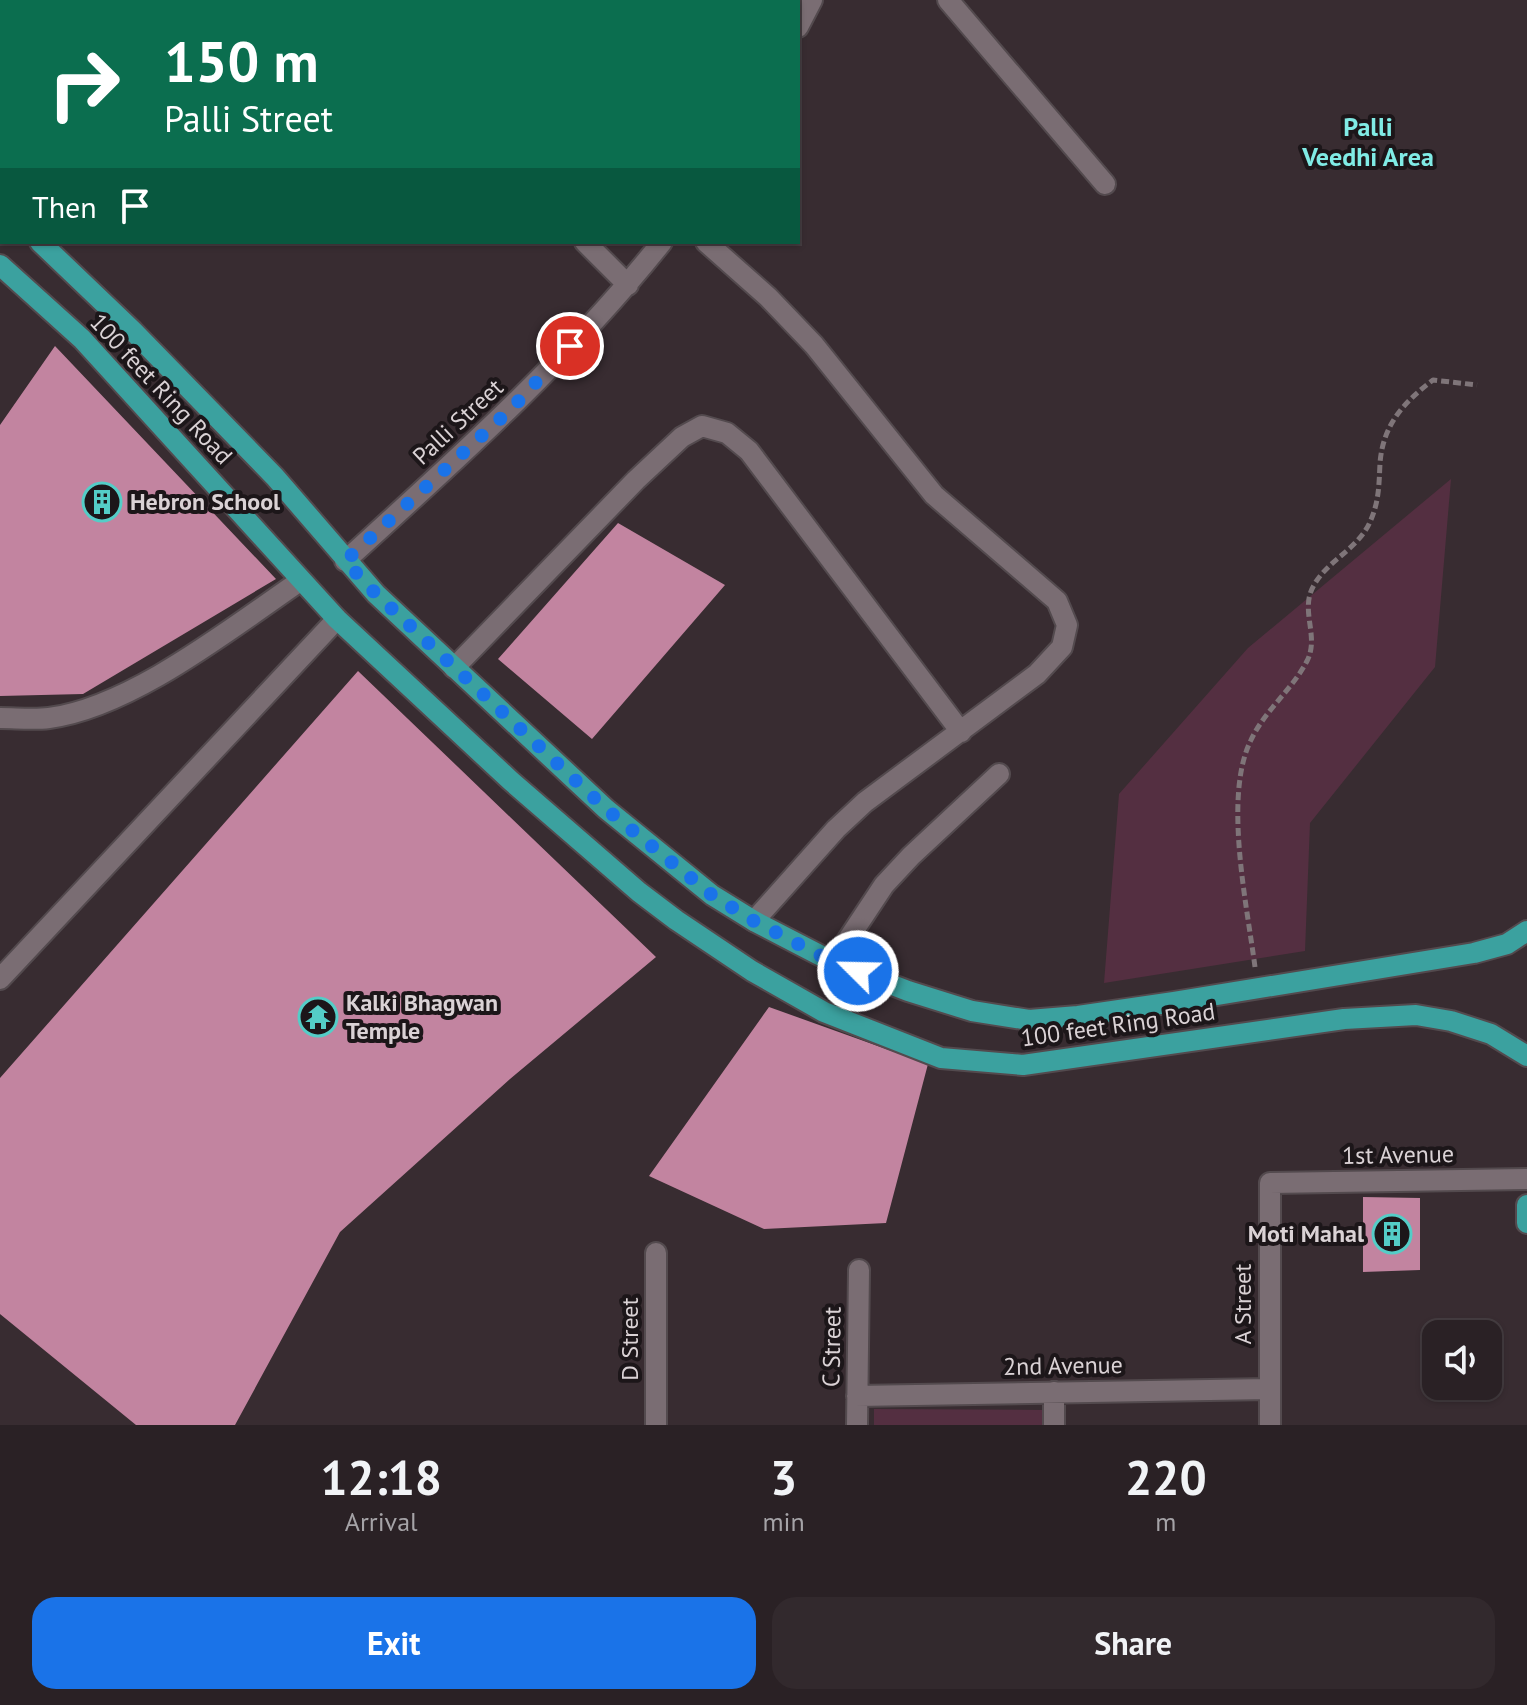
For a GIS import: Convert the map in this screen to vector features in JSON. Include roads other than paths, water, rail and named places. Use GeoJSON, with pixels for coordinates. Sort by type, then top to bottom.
{"type":"FeatureCollection","features":[{"type":"Feature","properties":{"kind":"main road","name":"100 feet Ring Road"},"geometry":{"type":"LineString","coordinates":[[42,244],[133,331],[275,477],[376,594],[606,809],[712,895],[754,921],[833,962],[908,991],[972,1011],[1029,1020],[1078,1016],[1474,953],[1507,944],[1527,931]]}},
{"type":"Feature","properties":{"kind":"main road","name":"100 feet Ring Road"},"geometry":{"type":"LineString","coordinates":[[0,265],[82,339],[337,619],[511,781],[639,892],[676,920],[752,971],[824,1012],[941,1058],[1023,1065],[1344,1019],[1416,1015],[1451,1021],[1491,1034],[1527,1056]]}},
{"type":"Feature","properties":{"kind":"main road"},"geometry":{"type":"LineString","coordinates":[[1527,1205],[1527,1223]]}},
{"type":"Feature","properties":{"kind":"street"},"geometry":{"type":"LineString","coordinates":[[800,23],[812,0]]}},
{"type":"Feature","properties":{"kind":"street"},"geometry":{"type":"LineString","coordinates":[[948,0],[1105,184]]}},
{"type":"Feature","properties":{"kind":"street"},"geometry":{"type":"LineString","coordinates":[[587,244],[628,285]]}},
{"type":"Feature","properties":{"kind":"street","name":"Palli Street"},"geometry":{"type":"LineString","coordinates":[[345,561],[512,408],[628,285],[660,244]]}},
{"type":"Feature","properties":{"kind":"street"},"geometry":{"type":"LineString","coordinates":[[708,244],[768,297],[814,345],[934,495],[1057,601],[1067,625],[1062,647],[1037,674],[865,802],[836,829],[754,921]]}},
{"type":"Feature","properties":{"kind":"street"},"geometry":{"type":"LineString","coordinates":[[454,668],[636,480],[682,437],[702,426],[727,433],[749,451],[961,732]]}},
{"type":"Feature","properties":{"kind":"street"},"geometry":{"type":"LineString","coordinates":[[0,718],[49,718],[101,704],[185,660],[300,581]]}},
{"type":"Feature","properties":{"kind":"street"},"geometry":{"type":"LineString","coordinates":[[0,979],[337,619]]}},
{"type":"Feature","properties":{"kind":"street"},"geometry":{"type":"LineString","coordinates":[[833,962],[884,885],[999,774]]}},
{"type":"Feature","properties":{"kind":"street","name":"1st Avenue"},"geometry":{"type":"LineString","coordinates":[[1270,1183],[1527,1179]]}},
{"type":"Feature","properties":{"kind":"street","name":"A Street"},"geometry":{"type":"LineString","coordinates":[[1270,1183],[1270,1425]]}},
{"type":"Feature","properties":{"kind":"street","name":"D Street"},"geometry":{"type":"LineString","coordinates":[[656,1253],[656,1425]]}},
{"type":"Feature","properties":{"kind":"street","name":"C Street"},"geometry":{"type":"LineString","coordinates":[[857,1425],[859,1270]]}},
{"type":"Feature","properties":{"kind":"street","name":"2nd Avenue"},"geometry":{"type":"LineString","coordinates":[[857,1396],[1269,1389]]}},
{"type":"Feature","properties":{"kind":"street"},"geometry":{"type":"LineString","coordinates":[[1054,1392],[1054,1425]]}},
{"type":"Feature","properties":{"kind":"place","name":"Hebron School"},"geometry":{"type":"Point","coordinates":[102,502]}},
{"type":"Feature","properties":{"kind":"place","name":"Kalki Bhagwan Temple"},"geometry":{"type":"Point","coordinates":[318,1017]}},
{"type":"Feature","properties":{"kind":"place","name":"Moti Mahal"},"geometry":{"type":"Point","coordinates":[1392,1234]}},
{"type":"Feature","properties":{"kind":"district","name":"Palli Veedhi Area"},"geometry":{"type":"Point","coordinates":[1368,142]}}]}
